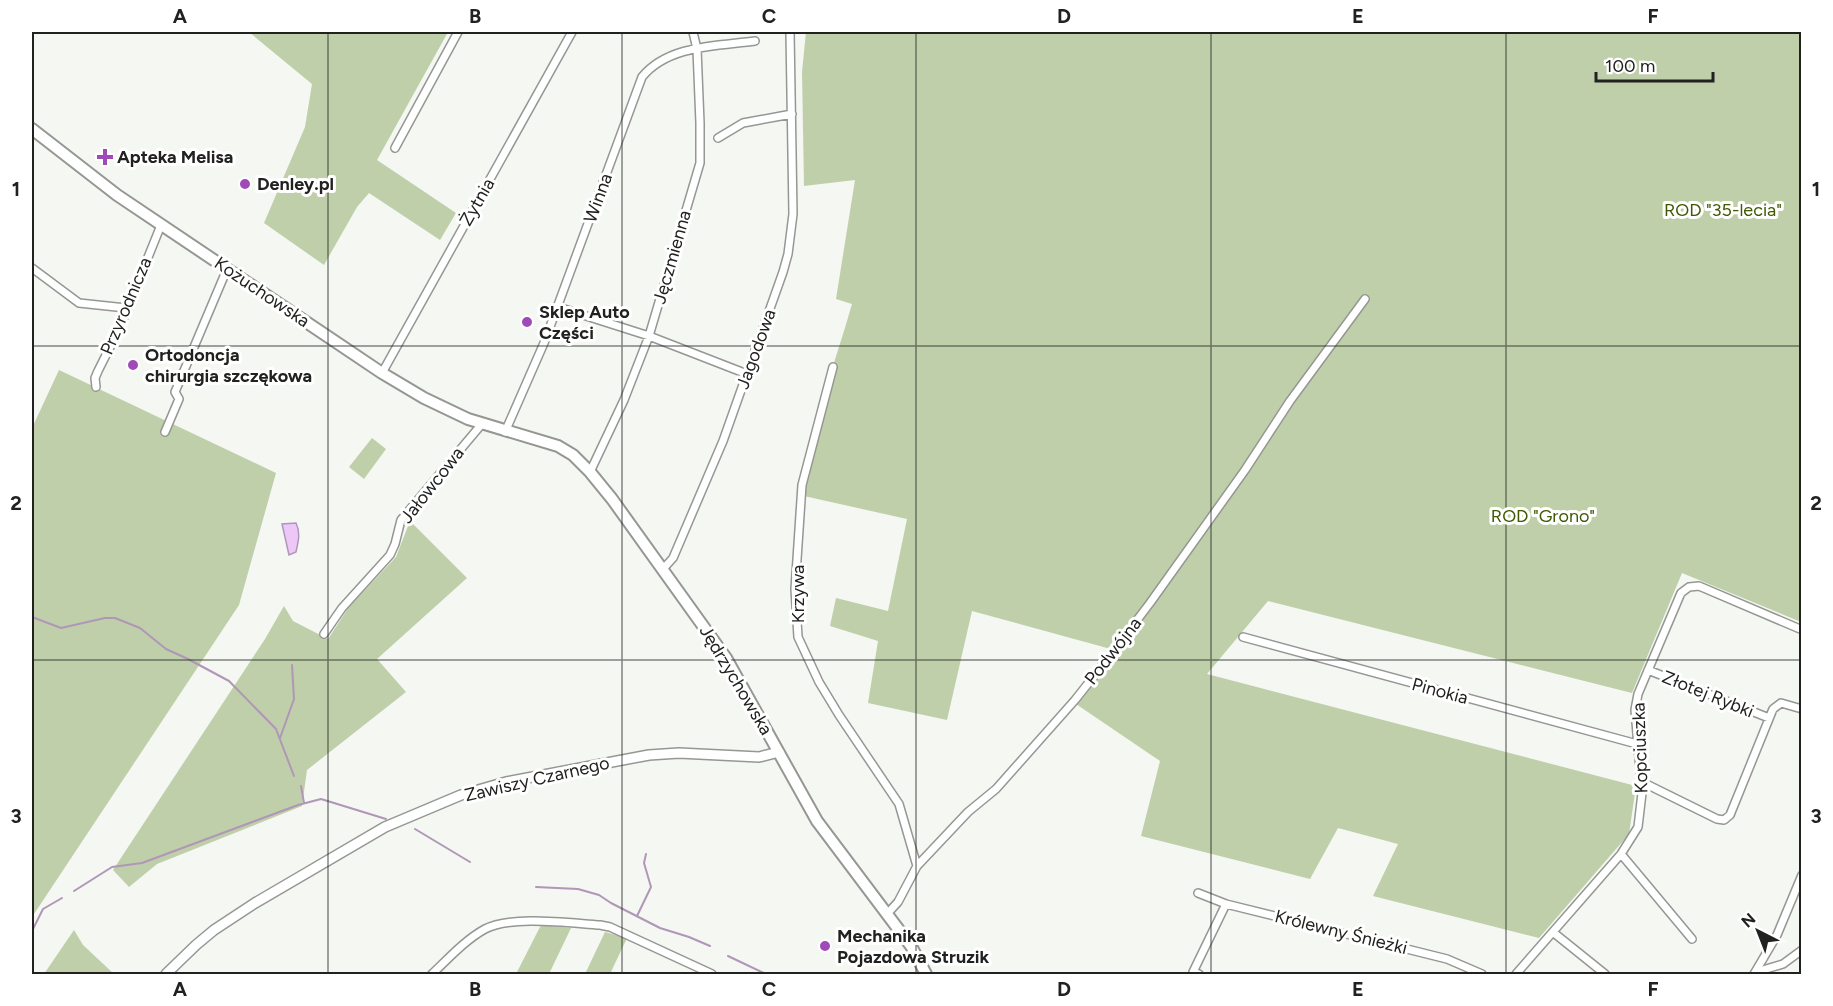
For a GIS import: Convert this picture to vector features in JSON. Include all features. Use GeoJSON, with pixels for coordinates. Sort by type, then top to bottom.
{"type":"FeatureCollection","features":[{"type":"Feature","properties":{"kind":"main road","name":"Kożuchowska"},"geometry":{"type":"LineString","coordinates":[[32,129],[76,165],[161,225],[382,373],[446,409],[481,425],[505,432]]}},
{"type":"Feature","properties":{"kind":"main road","name":"Jędrzychowska"},"geometry":{"type":"LineString","coordinates":[[505,432],[558,446],[573,455],[590,472],[663,569],[735,672],[817,821],[910,946],[926,975]]}},
{"type":"Feature","properties":{"kind":"street"},"geometry":{"type":"LineString","coordinates":[[395,148],[458,32]]}},
{"type":"Feature","properties":{"kind":"street","name":"Żytnia"},"geometry":{"type":"LineString","coordinates":[[382,373],[572,32]]}},
{"type":"Feature","properties":{"kind":"street","name":"Jęczmienna"},"geometry":{"type":"LineString","coordinates":[[590,472],[624,400],[649,336],[700,163],[697,49],[693,32]]}},
{"type":"Feature","properties":{"kind":"street","name":"Jagodowa"},"geometry":{"type":"LineString","coordinates":[[663,569],[673,558],[707,481],[783,272],[790,245],[793,215],[790,32]]}},
{"type":"Feature","properties":{"kind":"street","name":"Winna"},"geometry":{"type":"LineString","coordinates":[[505,432],[528,383],[558,307],[642,77],[660,60],[679,52],[755,40]]}},
{"type":"Feature","properties":{"kind":"street"},"geometry":{"type":"LineString","coordinates":[[718,138],[743,123],[792,114]]}},
{"type":"Feature","properties":{"kind":"street","name":"Przyrodnicza"},"geometry":{"type":"LineString","coordinates":[[96,387],[95,378],[98,370],[112,345],[161,225]]}},
{"type":"Feature","properties":{"kind":"street"},"geometry":{"type":"LineString","coordinates":[[32,268],[79,303],[126,308]]}},
{"type":"Feature","properties":{"kind":"street"},"geometry":{"type":"LineString","coordinates":[[165,432],[179,399],[175,392],[226,269]]}},
{"type":"Feature","properties":{"kind":"street","name":"Podwójna"},"geometry":{"type":"LineString","coordinates":[[887,914],[898,902],[917,866],[968,812],[996,789],[1045,735],[1109,657],[1150,603],[1365,299]]}},
{"type":"Feature","properties":{"kind":"street"},"geometry":{"type":"LineString","coordinates":[[558,307],[649,336],[747,374]]}},
{"type":"Feature","properties":{"kind":"street","name":"Krzywa"},"geometry":{"type":"LineString","coordinates":[[833,367],[802,486],[795,589],[798,637],[819,682],[838,715],[899,804],[917,866]]}},
{"type":"Feature","properties":{"kind":"street","name":"Jałowcowa"},"geometry":{"type":"LineString","coordinates":[[324,634],[342,608],[390,555],[401,520],[481,425]]}},
{"type":"Feature","properties":{"kind":"street","name":"Kopciuszka"},"geometry":{"type":"LineString","coordinates":[[1516,975],[1621,854],[1638,827],[1642,782],[1635,710],[1638,694],[1681,593],[1689,587],[1699,586],[1800,628]]}},
{"type":"Feature","properties":{"kind":"street","name":"Pinokia"},"geometry":{"type":"LineString","coordinates":[[1243,637],[1637,744]]}},
{"type":"Feature","properties":{"kind":"street","name":"Złotej Rybki"},"geometry":{"type":"LineString","coordinates":[[1648,670],[1769,718]]}},
{"type":"Feature","properties":{"kind":"street"},"geometry":{"type":"LineString","coordinates":[[1642,782],[1717,819],[1724,820],[1730,816],[1773,709],[1781,703],[1802,709]]}},
{"type":"Feature","properties":{"kind":"street","name":"Zawiszy Czarnego"},"geometry":{"type":"LineString","coordinates":[[170,974],[214,930],[260,900],[386,827],[461,795],[506,782],[649,754],[679,753],[759,757],[779,752]]}},
{"type":"Feature","properties":{"kind":"street"},"geometry":{"type":"LineString","coordinates":[[1621,854],[1692,939]]}},
{"type":"Feature","properties":{"kind":"street"},"geometry":{"type":"LineString","coordinates":[[1755,974],[1777,935],[1802,875]]}},
{"type":"Feature","properties":{"kind":"street","name":"Królewny Śnieżki"},"geometry":{"type":"LineString","coordinates":[[1198,894],[1226,904],[1447,959],[1482,975]]}},
{"type":"Feature","properties":{"kind":"street"},"geometry":{"type":"LineString","coordinates":[[1199,975],[1193,972],[1226,904]]}},
{"type":"Feature","properties":{"kind":"street"},"geometry":{"type":"LineString","coordinates":[[432,975],[465,943],[486,928],[518,921],[610,927],[712,975]]}},
{"type":"Feature","properties":{"kind":"street"},"geometry":{"type":"LineString","coordinates":[[1554,933],[1605,975]]}},
{"type":"Feature","properties":{"kind":"street"},"geometry":{"type":"LineString","coordinates":[[1755,974],[1799,957],[1802,950]]}},
{"type":"Feature","properties":{"kind":"green space"},"geometry":{"type":"Polygon","coordinates":[[[249,32],[448,32],[377,160],[456,213],[440,240],[369,193],[357,207],[324,265],[264,223],[305,127],[312,84],[249,32]]]}},
{"type":"Feature","properties":{"kind":"green space"},"geometry":{"type":"Polygon","coordinates":[[[806,32],[1801,32],[1801,622],[1682,573],[1632,693],[1268,601],[1207,674],[1636,786],[1629,834],[1539,938],[1373,896],[1398,844],[1338,828],[1310,879],[1141,836],[1160,761],[1076,704],[1118,651],[972,611],[947,720],[868,703],[878,641],[830,626],[836,598],[888,611],[907,519],[804,496],[811,447],[823,399],[852,304],[836,299],[855,180],[804,186],[802,72],[806,32]]]}},
{"type":"Feature","properties":{"kind":"green space"},"geometry":{"type":"Polygon","coordinates":[[[59,370],[276,473],[239,605],[32,917],[32,428],[59,370]]]}},
{"type":"Feature","properties":{"kind":"green space"},"geometry":{"type":"Polygon","coordinates":[[[372,438],[386,449],[364,479],[349,467],[372,438]]]}},
{"type":"Feature","properties":{"kind":"green space"},"geometry":{"type":"Polygon","coordinates":[[[410,521],[467,578],[377,659],[406,692],[307,770],[302,806],[157,864],[129,887],[113,870],[265,639],[284,606],[293,621],[328,639],[349,607],[396,557],[410,521]]]}},
{"type":"Feature","properties":{"kind":"green space"},"geometry":{"type":"Polygon","coordinates":[[[541,925],[571,928],[549,974],[516,974],[541,925]]]}},
{"type":"Feature","properties":{"kind":"green space"},"geometry":{"type":"Polygon","coordinates":[[[74,930],[83,945],[114,974],[44,974],[74,930]]]}},
{"type":"Feature","properties":{"kind":"green space"},"geometry":{"type":"Polygon","coordinates":[[[605,932],[627,938],[610,974],[585,974],[605,932]]]}},
{"type":"Feature","properties":{"kind":"shaded area"},"geometry":{"type":"Polygon","coordinates":[[[296,523],[299,534],[296,552],[289,555],[282,524],[296,523]]]}},
{"type":"Feature","properties":{"kind":"waterway"},"geometry":{"type":"LineString","coordinates":[[32,617],[61,628],[105,618],[115,618],[140,628],[166,649],[229,681],[276,729],[294,776]]}},
{"type":"Feature","properties":{"kind":"waterway"},"geometry":{"type":"LineString","coordinates":[[280,738],[294,699],[292,665]]}},
{"type":"Feature","properties":{"kind":"waterway"},"geometry":{"type":"LineString","coordinates":[[301,786],[304,803]]}},
{"type":"Feature","properties":{"kind":"waterway"},"geometry":{"type":"LineString","coordinates":[[74,891],[112,867],[142,863],[298,805],[321,799],[386,819]]}},
{"type":"Feature","properties":{"kind":"waterway"},"geometry":{"type":"LineString","coordinates":[[415,829],[470,862]]}},
{"type":"Feature","properties":{"kind":"waterway"},"geometry":{"type":"LineString","coordinates":[[637,916],[651,887],[644,863],[646,854]]}},
{"type":"Feature","properties":{"kind":"waterway"},"geometry":{"type":"LineString","coordinates":[[536,887],[578,889],[599,895],[660,928],[710,946]]}},
{"type":"Feature","properties":{"kind":"waterway"},"geometry":{"type":"LineString","coordinates":[[32,931],[43,909],[62,898]]}},
{"type":"Feature","properties":{"kind":"waterway"},"geometry":{"type":"LineString","coordinates":[[728,956],[766,974]]}},
{"type":"Feature","properties":{"kind":"place","name":"Apteka Melisa"},"geometry":{"type":"Point","coordinates":[105,157]}},
{"type":"Feature","properties":{"kind":"place","name":"Denley.pl"},"geometry":{"type":"Point","coordinates":[245,184]}},
{"type":"Feature","properties":{"kind":"place","name":"Sklep Auto Części"},"geometry":{"type":"Point","coordinates":[527,322]}},
{"type":"Feature","properties":{"kind":"place","name":"Ortodoncja chirurgia szczękowa"},"geometry":{"type":"Point","coordinates":[133,365]}},
{"type":"Feature","properties":{"kind":"place","name":"Mechanika Pojazdowa Struzik"},"geometry":{"type":"Point","coordinates":[825,946]}},
{"type":"Feature","properties":{"kind":"park label","name":"ROD \"35-lecia\""},"geometry":{"type":"Point","coordinates":[1723,210]}},
{"type":"Feature","properties":{"kind":"park label","name":"ROD \"Grono\""},"geometry":{"type":"Point","coordinates":[1543,516]}}]}
